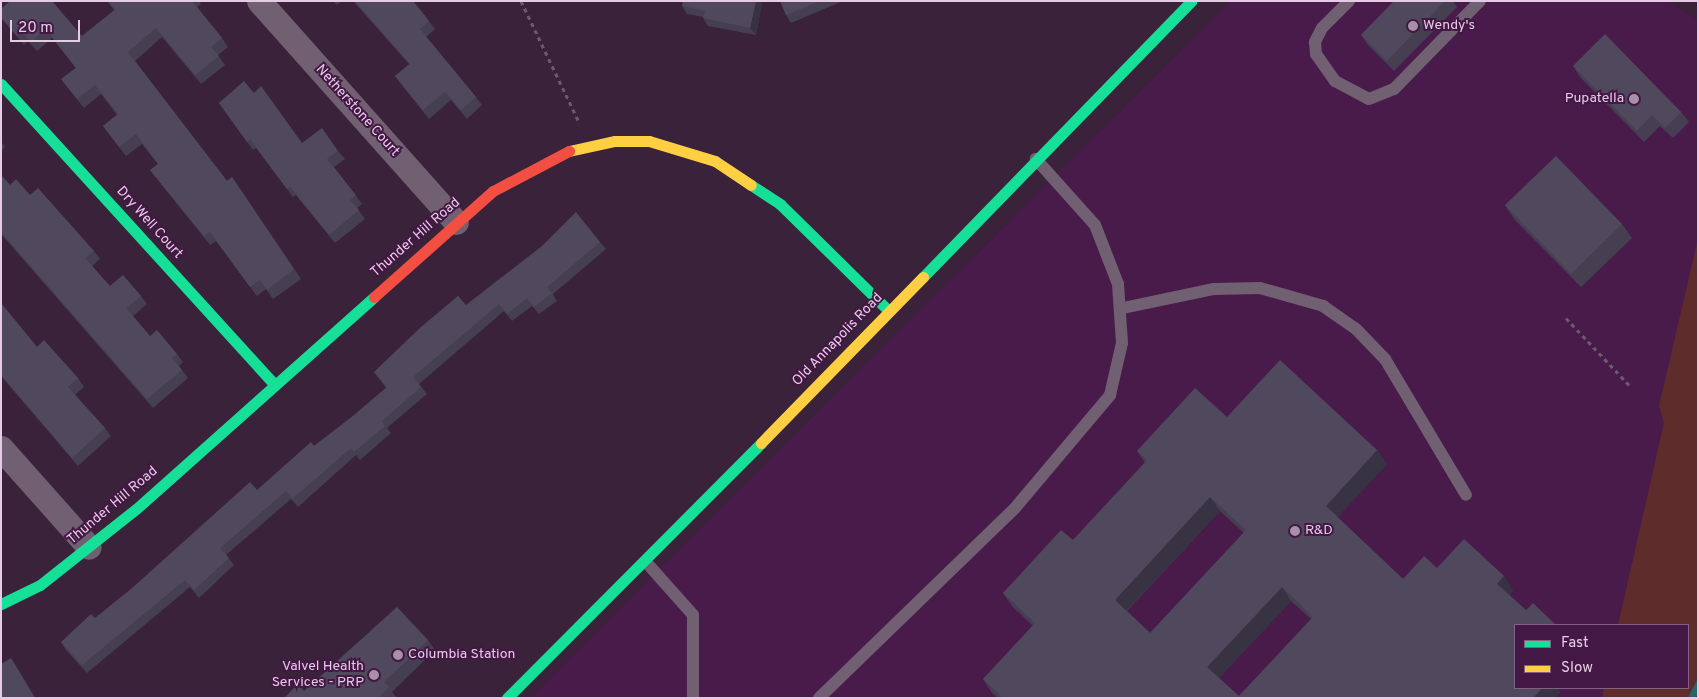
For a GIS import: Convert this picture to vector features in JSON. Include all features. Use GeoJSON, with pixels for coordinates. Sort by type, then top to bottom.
{"type":"FeatureCollection","features":[{"type":"Feature","properties":{"kind":"street","name":"Netherstone Court"},"geometry":{"type":"LineString","coordinates":[[259,1],[456,222]]}},
{"type":"Feature","properties":{"kind":"street","name":"Old Annapolis Road"},"geometry":{"type":"LineString","coordinates":[[507,698],[646,562],[888,310],[1191,1]]}},
{"type":"Feature","properties":{"kind":"street","name":"Dry Well Court"},"geometry":{"type":"LineString","coordinates":[[1,84],[274,384]]}},
{"type":"Feature","properties":{"kind":"street","name":"Thunder Hill Road"},"geometry":{"type":"LineString","coordinates":[[1,604],[40,584],[90,547],[456,222],[525,170],[590,145],[649,141],[715,161],[780,204],[888,310]]}},
{"type":"Feature","properties":{"kind":"street"},"geometry":{"type":"LineString","coordinates":[[1,448],[90,547]]}},
{"type":"Feature","properties":{"kind":"lane"},"geometry":{"type":"LineString","coordinates":[[1349,1],[1322,28],[1315,42],[1323,68],[1354,95],[1369,99],[1394,90],[1480,1]]}},
{"type":"Feature","properties":{"kind":"lane"},"geometry":{"type":"LineString","coordinates":[[819,698],[1015,508],[1096,416],[1110,395],[1117,368],[1123,308],[1095,225],[1036,159]]}},
{"type":"Feature","properties":{"kind":"lane"},"geometry":{"type":"LineString","coordinates":[[1123,308],[1214,289],[1260,288],[1323,306],[1356,329],[1385,360],[1466,495]]}},
{"type":"Feature","properties":{"kind":"lane"},"geometry":{"type":"LineString","coordinates":[[646,562],[694,614],[693,698]]}},
{"type":"Feature","properties":{"kind":"path"},"geometry":{"type":"LineString","coordinates":[[521,1],[590,145]]}},
{"type":"Feature","properties":{"kind":"path"},"geometry":{"type":"LineString","coordinates":[[1566,318],[1632,388]]}},
{"type":"Feature","properties":{"kind":"shaded area"},"geometry":{"type":"Polygon","coordinates":[[[1231,1],[1667,1],[1698,21],[1698,698],[530,698],[1231,1]]]}},
{"type":"Feature","properties":{"kind":"shaded area"},"geometry":{"type":"Polygon","coordinates":[[[1698,239],[1698,698],[1602,698],[1604,689],[1689,689],[1689,624],[1618,624],[1664,423],[1659,406],[1698,239]]]}},
{"type":"Feature","properties":{"kind":"building"},"geometry":{"type":"Polygon","coordinates":[[[10,1],[52,1],[82,36],[115,10],[108,1],[192,1],[222,38],[211,47],[219,56],[195,75],[156,28],[128,52],[227,181],[232,177],[294,269],[267,290],[260,280],[250,287],[210,232],[204,236],[150,170],[158,164],[136,134],[119,147],[103,126],[118,114],[95,85],[77,99],[61,79],[76,68],[46,29],[31,42],[22,32],[17,36],[1,17],[1,9],[10,1]]]}},
{"type":"Feature","properties":{"kind":"building"},"geometry":{"type":"Polygon","coordinates":[[[355,1],[413,1],[429,21],[420,29],[476,97],[461,110],[445,92],[423,110],[395,76],[410,64],[355,1]]]}},
{"type":"Feature","properties":{"kind":"building"},"geometry":{"type":"Polygon","coordinates":[[[683,1],[756,1],[750,28],[703,18],[705,11],[682,6],[683,1]]]}},
{"type":"Feature","properties":{"kind":"building"},"geometry":{"type":"Polygon","coordinates":[[[780,1],[820,1],[786,15],[780,1]]]}},
{"type":"Feature","properties":{"kind":"building"},"geometry":{"type":"Polygon","coordinates":[[[1394,1],[1445,1],[1387,61],[1361,35],[1394,1]]]}},
{"type":"Feature","properties":{"kind":"building","name":"Pupatella"},"geometry":{"type":"Polygon","coordinates":[[[1605,34],[1681,112],[1665,128],[1652,115],[1637,131],[1573,66],[1605,34]]]}},
{"type":"Feature","properties":{"kind":"building"},"geometry":{"type":"Polygon","coordinates":[[[244,81],[254,93],[261,86],[302,143],[322,128],[338,151],[327,159],[356,195],[350,200],[359,210],[329,235],[290,187],[287,189],[250,139],[247,142],[219,103],[244,81]]]}},
{"type":"Feature","properties":{"kind":"building"},"geometry":{"type":"Polygon","coordinates":[[[1556,156],[1622,224],[1571,274],[1505,205],[1556,156]]]}},
{"type":"Feature","properties":{"kind":"building"},"geometry":{"type":"Polygon","coordinates":[[[1,175],[10,185],[16,179],[30,195],[38,188],[94,251],[85,258],[110,286],[123,275],[141,296],[126,308],[150,336],[157,330],[177,354],[172,358],[182,370],[147,399],[1,232],[1,175]]]}},
{"type":"Feature","properties":{"kind":"building"},"geometry":{"type":"Polygon","coordinates":[[[576,212],[600,242],[547,287],[552,293],[534,307],[527,298],[507,314],[499,304],[413,377],[421,387],[382,421],[385,426],[354,452],[351,448],[292,499],[286,491],[220,548],[229,558],[194,590],[185,580],[82,665],[61,642],[91,614],[95,618],[131,589],[250,482],[257,490],[311,442],[314,446],[353,416],[387,387],[374,372],[421,327],[458,296],[466,305],[542,246],[576,212]]]}},
{"type":"Feature","properties":{"kind":"building"},"geometry":{"type":"Polygon","coordinates":[[[1,303],[37,347],[44,340],[78,378],[68,387],[105,428],[72,458],[1,375],[1,303]]]}},
{"type":"Feature","properties":{"kind":"building","name":"R&D"},"geometry":{"type":"Polygon","coordinates":[[[1280,360],[1377,450],[1326,506],[1403,579],[1424,556],[1437,568],[1464,539],[1504,576],[1497,584],[1526,610],[1533,603],[1555,624],[1514,624],[1514,689],[1541,689],[1533,698],[1003,698],[983,679],[1035,623],[1003,593],[1061,530],[1073,540],[1147,460],[1137,451],[1195,388],[1227,417],[1280,360]],[[1210,497],[1115,600],[1150,633],[1246,530],[1210,497]],[[1282,587],[1207,667],[1239,696],[1313,617],[1282,587]]]}},
{"type":"Feature","properties":{"kind":"building","name":"Columbia Station"},"geometry":{"type":"Polygon","coordinates":[[[397,607],[428,640],[384,682],[389,687],[378,698],[284,698],[298,684],[304,691],[397,607]]]}},
{"type":"Feature","properties":{"kind":"building"},"geometry":{"type":"Polygon","coordinates":[[[11,658],[35,698],[1,698],[1,664],[11,658]]]}},
{"type":"Feature","properties":{"kind":"waterway"},"geometry":{"type":"LineString","coordinates":[[1691,698],[1698,684]]}},
{"type":"Feature","properties":{"kind":"traffic: fast"},"geometry":{"type":"LineString","coordinates":[[923,277],[1191,1]]}},
{"type":"Feature","properties":{"kind":"traffic: fast"},"geometry":{"type":"LineString","coordinates":[[1,84],[274,384]]}},
{"type":"Feature","properties":{"kind":"traffic: fast"},"geometry":{"type":"LineString","coordinates":[[751,185],[780,204],[888,310]]}},
{"type":"Feature","properties":{"kind":"traffic: fast"},"geometry":{"type":"LineString","coordinates":[[1,604],[40,585],[136,509],[374,297]]}},
{"type":"Feature","properties":{"kind":"traffic: fast"},"geometry":{"type":"LineString","coordinates":[[507,698],[761,443]]}},
{"type":"Feature","properties":{"kind":"traffic: slow"},"geometry":{"type":"LineString","coordinates":[[569,151],[615,141],[649,141],[715,161],[751,185]]}},
{"type":"Feature","properties":{"kind":"traffic: slow"},"geometry":{"type":"LineString","coordinates":[[761,443],[923,277]]}},
{"type":"Feature","properties":{"kind":"traffic: jam"},"geometry":{"type":"LineString","coordinates":[[374,297],[493,191],[569,151]]}},
{"type":"Feature","properties":{"kind":"place","name":"Wendy's"},"geometry":{"type":"Point","coordinates":[1413,26]}},
{"type":"Feature","properties":{"kind":"place","name":"Pupatella"},"geometry":{"type":"Point","coordinates":[1634,99]}},
{"type":"Feature","properties":{"kind":"place","name":"R&D"},"geometry":{"type":"Point","coordinates":[1295,531]}},
{"type":"Feature","properties":{"kind":"place","name":"Columbia Station"},"geometry":{"type":"Point","coordinates":[398,655]}},
{"type":"Feature","properties":{"kind":"place","name":"Valvel Health Services - PRP"},"geometry":{"type":"Point","coordinates":[374,675]}}]}
